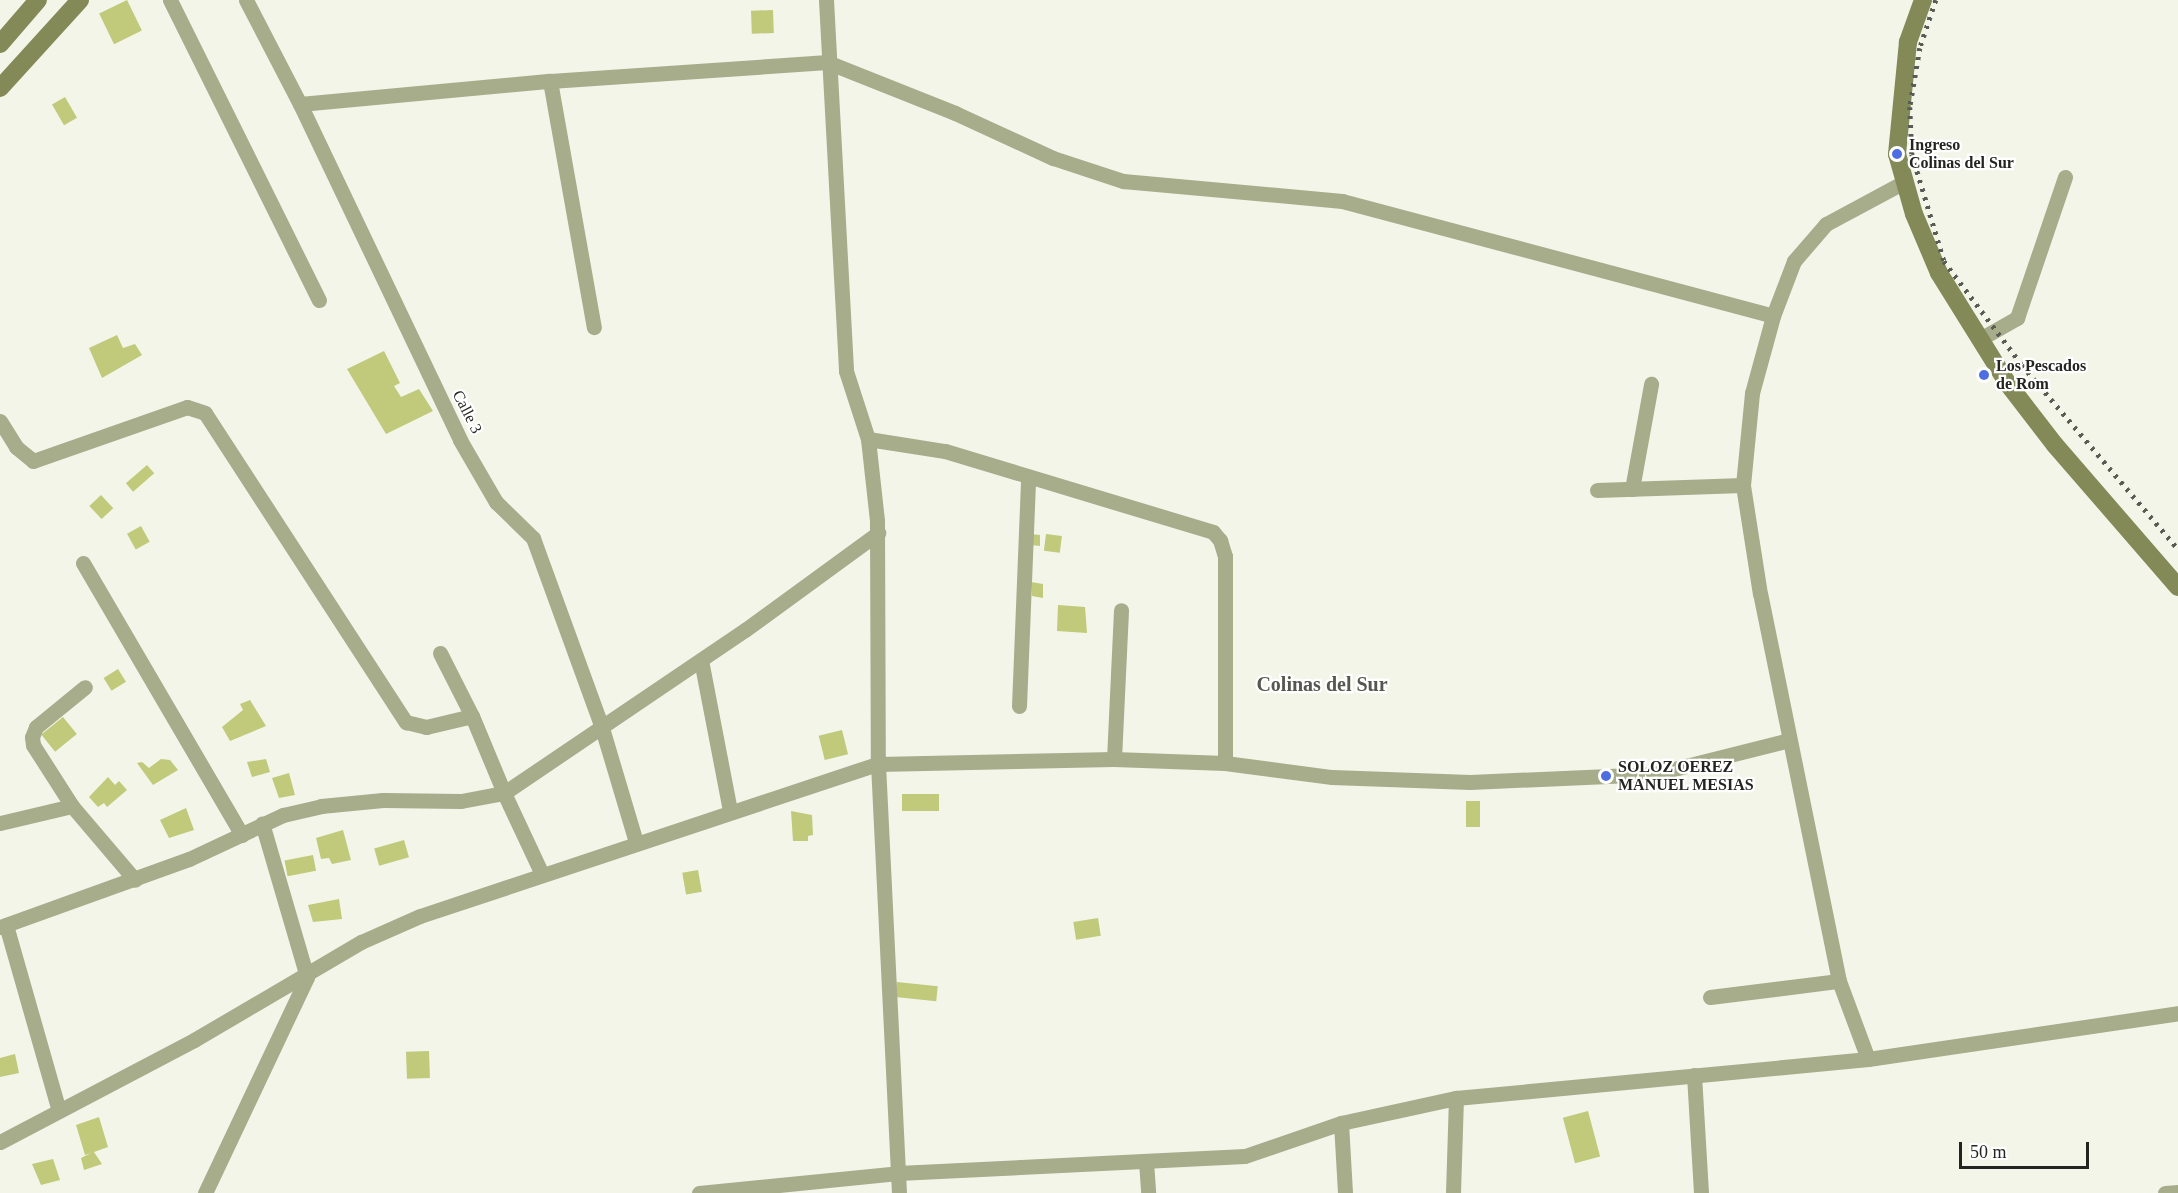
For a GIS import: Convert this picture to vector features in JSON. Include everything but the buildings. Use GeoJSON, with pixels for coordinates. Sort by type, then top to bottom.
{"type":"FeatureCollection","features":[{"type":"Feature","properties":{"kind":"street"},"geometry":{"type":"LineString","coordinates":[[0,45],[38,0]]}},
{"type":"Feature","properties":{"kind":"street"},"geometry":{"type":"LineString","coordinates":[[0,88],[80,0]]}},
{"type":"Feature","properties":{"kind":"street"},"geometry":{"type":"LineString","coordinates":[[170,0],[319,300]]}},
{"type":"Feature","properties":{"kind":"street","name":"Calle 3"},"geometry":{"type":"LineString","coordinates":[[246,0],[300,104],[460,440],[496,502],[534,538],[602,728],[636,842]]}},
{"type":"Feature","properties":{"kind":"street"},"geometry":{"type":"LineString","coordinates":[[826,0],[827,62],[846,371],[868,439],[878,533],[878,764],[899,1193]]}},
{"type":"Feature","properties":{"kind":"street"},"geometry":{"type":"LineString","coordinates":[[1923,0],[1908,42],[1897,154],[1904,182],[1939,273],[1980,339],[2055,445],[2178,588]]}},
{"type":"Feature","properties":{"kind":"street"},"geometry":{"type":"LineString","coordinates":[[300,104],[550,81],[827,62],[955,113],[1053,158],[1123,181],[1342,201],[1773,316]]}},
{"type":"Feature","properties":{"kind":"street"},"geometry":{"type":"LineString","coordinates":[[550,81],[594,327]]}},
{"type":"Feature","properties":{"kind":"street"},"geometry":{"type":"LineString","coordinates":[[1980,339],[2017,318],[2064,177]]}},
{"type":"Feature","properties":{"kind":"street"},"geometry":{"type":"LineString","coordinates":[[1868,1059],[1839,981],[1789,740],[1743,485],[1752,393],[1773,316],[1794,261],[1826,224],[1904,182]]}},
{"type":"Feature","properties":{"kind":"street"},"geometry":{"type":"LineString","coordinates":[[1632,489],[1651,384]]}},
{"type":"Feature","properties":{"kind":"street"},"geometry":{"type":"LineString","coordinates":[[0,421],[16,447],[33,461],[187,407],[205,413],[406,723],[426,727],[472,716]]}},
{"type":"Feature","properties":{"kind":"street"},"geometry":{"type":"LineString","coordinates":[[868,439],[945,451],[1202,528],[1220,540],[1225,556],[1225,763]]}},
{"type":"Feature","properties":{"kind":"street"},"geometry":{"type":"LineString","coordinates":[[1019,706],[1028,477]]}},
{"type":"Feature","properties":{"kind":"street"},"geometry":{"type":"LineString","coordinates":[[1597,490],[1743,485]]}},
{"type":"Feature","properties":{"kind":"street"},"geometry":{"type":"LineString","coordinates":[[59,1111],[3,926],[135,880],[242,835],[262,823],[321,806],[383,800],[461,801],[504,793],[701,660],[878,533]]}},
{"type":"Feature","properties":{"kind":"street"},"geometry":{"type":"LineString","coordinates":[[83,563],[242,835]]}},
{"type":"Feature","properties":{"kind":"street"},"geometry":{"type":"LineString","coordinates":[[1114,759],[1121,610]]}},
{"type":"Feature","properties":{"kind":"street"},"geometry":{"type":"LineString","coordinates":[[440,653],[472,716],[504,793],[542,874]]}},
{"type":"Feature","properties":{"kind":"street"},"geometry":{"type":"LineString","coordinates":[[701,660],[730,811]]}},
{"type":"Feature","properties":{"kind":"street"},"geometry":{"type":"LineString","coordinates":[[85,687],[36,727],[32,737],[33,745],[72,807],[135,880]]}},
{"type":"Feature","properties":{"kind":"street"},"geometry":{"type":"LineString","coordinates":[[0,1142],[307,977],[362,942],[420,916],[636,842],[878,764],[1114,759],[1225,763],[1355,778],[1470,782],[1654,774],[1789,740]]}},
{"type":"Feature","properties":{"kind":"street"},"geometry":{"type":"LineString","coordinates":[[0,823],[72,807]]}},
{"type":"Feature","properties":{"kind":"street"},"geometry":{"type":"LineString","coordinates":[[206,1193],[307,977],[262,823]]}},
{"type":"Feature","properties":{"kind":"street"},"geometry":{"type":"LineString","coordinates":[[1710,997],[1839,981]]}},
{"type":"Feature","properties":{"kind":"street"},"geometry":{"type":"LineString","coordinates":[[699,1193],[898,1173],[1245,1156],[1341,1123],[1456,1098],[1868,1059],[2178,1013]]}},
{"type":"Feature","properties":{"kind":"street"},"geometry":{"type":"LineString","coordinates":[[1694,1075],[1701,1193]]}},
{"type":"Feature","properties":{"kind":"street"},"geometry":{"type":"LineString","coordinates":[[1453,1193],[1456,1098]]}},
{"type":"Feature","properties":{"kind":"street"},"geometry":{"type":"LineString","coordinates":[[1341,1123],[1345,1193]]}},
{"type":"Feature","properties":{"kind":"street"},"geometry":{"type":"LineString","coordinates":[[1146,1161],[1148,1193]]}},
{"type":"Feature","properties":{"kind":"street"},"geometry":{"type":"LineString","coordinates":[[2165,1193],[2178,1192]]}},
{"type":"Feature","properties":{"kind":"railway"},"geometry":{"type":"LineString","coordinates":[[1936,0],[1920,48],[1910,107],[1912,154],[1944,261],[2022,365],[2178,549]]}},
{"type":"Feature","properties":{"kind":"place","name":"Ingreso Colinas del Sur"},"geometry":{"type":"Point","coordinates":[1897,154]}},
{"type":"Feature","properties":{"kind":"place","name":"Los Pescados de Rom"},"geometry":{"type":"Point","coordinates":[1984,375]}},
{"type":"Feature","properties":{"kind":"place","name":"SOLOZ OEREZ MANUEL MESIAS"},"geometry":{"type":"Point","coordinates":[1606,776]}},
{"type":"Feature","properties":{"kind":"district","name":"Colinas del Sur"},"geometry":{"type":"Point","coordinates":[1322,684]}}]}
